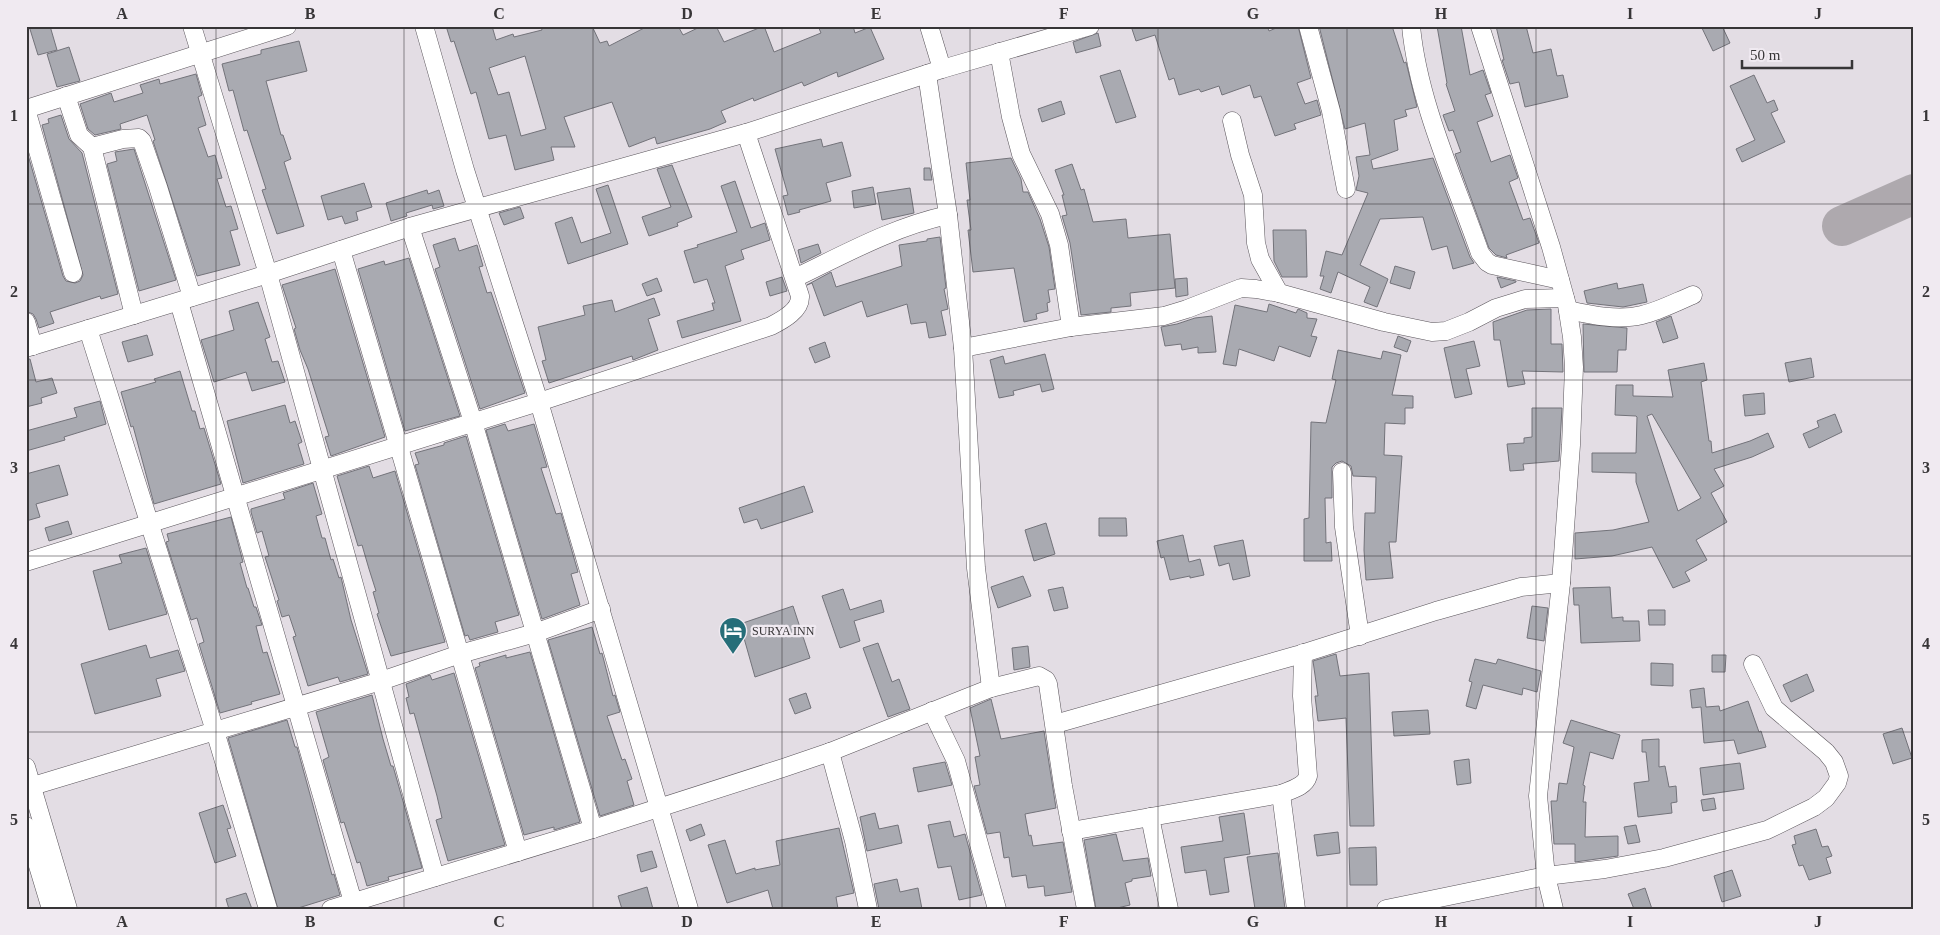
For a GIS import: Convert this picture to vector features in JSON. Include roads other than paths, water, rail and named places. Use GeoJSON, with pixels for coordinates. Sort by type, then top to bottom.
{"type":"FeatureCollection","features":[{"type":"Feature","properties":{"kind":"street"},"geometry":{"type":"LineString","coordinates":[[192,26],[268,274],[435,877]]}},
{"type":"Feature","properties":{"kind":"street"},"geometry":{"type":"LineString","coordinates":[[73,273],[26,109],[287,26]]}},
{"type":"Feature","properties":{"kind":"street"},"geometry":{"type":"LineString","coordinates":[[424,26],[477,208],[539,402],[689,909]]}},
{"type":"Feature","properties":{"kind":"street"},"geometry":{"type":"LineString","coordinates":[[930,26],[963,348],[976,568],[991,688]]}},
{"type":"Feature","properties":{"kind":"street"},"geometry":{"type":"LineString","coordinates":[[26,322],[30,347],[268,274],[410,227],[746,133],[934,71],[1090,26]]}},
{"type":"Feature","properties":{"kind":"street"},"geometry":{"type":"LineString","coordinates":[[1308,26],[1331,111],[1346,189]]}},
{"type":"Feature","properties":{"kind":"street"},"geometry":{"type":"LineString","coordinates":[[1480,26],[1551,247],[1567,304],[1574,367],[1571,445],[1561,583],[1538,796],[1546,876],[1554,909]]}},
{"type":"Feature","properties":{"kind":"street"},"geometry":{"type":"LineString","coordinates":[[1413,27],[1424,94],[1480,253],[1486,262],[1492,265],[1560,280]]}},
{"type":"Feature","properties":{"kind":"street"},"geometry":{"type":"LineString","coordinates":[[1000,52],[1011,117],[1021,154],[1050,214],[1059,245],[1071,327]]}},
{"type":"Feature","properties":{"kind":"street"},"geometry":{"type":"LineString","coordinates":[[66,96],[79,135],[92,147],[134,315]]}},
{"type":"Feature","properties":{"kind":"street"},"geometry":{"type":"LineString","coordinates":[[1232,121],[1240,155],[1253,195],[1256,243],[1260,259],[1278,293]]}},
{"type":"Feature","properties":{"kind":"street"},"geometry":{"type":"LineString","coordinates":[[26,562],[539,402],[778,323],[796,309],[800,301],[795,278],[746,133]]}},
{"type":"Feature","properties":{"kind":"street"},"geometry":{"type":"LineString","coordinates":[[92,147],[123,139],[139,138],[142,141],[158,187],[185,299],[237,496],[295,707],[352,902]]}},
{"type":"Feature","properties":{"kind":"street"},"geometry":{"type":"LineString","coordinates":[[795,278],[891,232],[948,215]]}},
{"type":"Feature","properties":{"kind":"street"},"geometry":{"type":"LineString","coordinates":[[410,227],[472,422],[592,829]]}},
{"type":"Feature","properties":{"kind":"street"},"geometry":{"type":"LineString","coordinates":[[341,250],[400,444],[518,852]]}},
{"type":"Feature","properties":{"kind":"street"},"geometry":{"type":"LineString","coordinates":[[1247,288],[1260,259]]}},
{"type":"Feature","properties":{"kind":"street"},"geometry":{"type":"LineString","coordinates":[[963,348],[1071,327],[1164,316],[1188,309],[1241,288],[1278,293],[1384,322],[1432,332],[1446,331],[1496,308],[1524,299],[1567,304],[1590,315],[1632,317],[1647,314],[1693,295]]}},
{"type":"Feature","properties":{"kind":"street"},"geometry":{"type":"LineString","coordinates":[[88,329],[215,731],[268,909]]}},
{"type":"Feature","properties":{"kind":"street"},"geometry":{"type":"LineString","coordinates":[[1342,472],[1344,526],[1360,636]]}},
{"type":"Feature","properties":{"kind":"street"},"geometry":{"type":"LineString","coordinates":[[1055,724],[1303,653],[1521,587],[1561,583]]}},
{"type":"Feature","properties":{"kind":"street"},"geometry":{"type":"LineString","coordinates":[[29,788],[381,681],[460,654],[535,633],[601,609]]}},
{"type":"Feature","properties":{"kind":"street"},"geometry":{"type":"LineString","coordinates":[[1071,831],[1281,794],[1302,784],[1307,780],[1308,776],[1302,696],[1303,653]]}},
{"type":"Feature","properties":{"kind":"street"},"geometry":{"type":"LineString","coordinates":[[1386,909],[1546,876],[1605,869],[1664,858],[1767,830],[1814,807],[1826,798],[1837,783],[1839,776],[1834,762],[1826,752],[1774,708],[1753,664]]}},
{"type":"Feature","properties":{"kind":"street"},"geometry":{"type":"LineString","coordinates":[[332,909],[592,829],[830,752],[991,688],[1035,676],[1043,677],[1048,684],[1063,786],[1086,909]]}},
{"type":"Feature","properties":{"kind":"street"},"geometry":{"type":"LineString","coordinates":[[932,711],[956,761],[997,909]]}},
{"type":"Feature","properties":{"kind":"street"},"geometry":{"type":"LineString","coordinates":[[830,752],[854,841],[868,909]]}},
{"type":"Feature","properties":{"kind":"street"},"geometry":{"type":"LineString","coordinates":[[26,767],[29,788],[68,909]]}},
{"type":"Feature","properties":{"kind":"street"},"geometry":{"type":"LineString","coordinates":[[1281,794],[1296,909]]}},
{"type":"Feature","properties":{"kind":"street"},"geometry":{"type":"LineString","coordinates":[[1150,817],[1169,909]]}},
{"type":"Feature","properties":{"kind":"street"},"geometry":{"type":"LineString","coordinates":[[27,830],[51,909]]}},
{"type":"Feature","properties":{"kind":"place","name":"SURYA INN"},"geometry":{"type":"Point","coordinates":[733,655]}}]}
